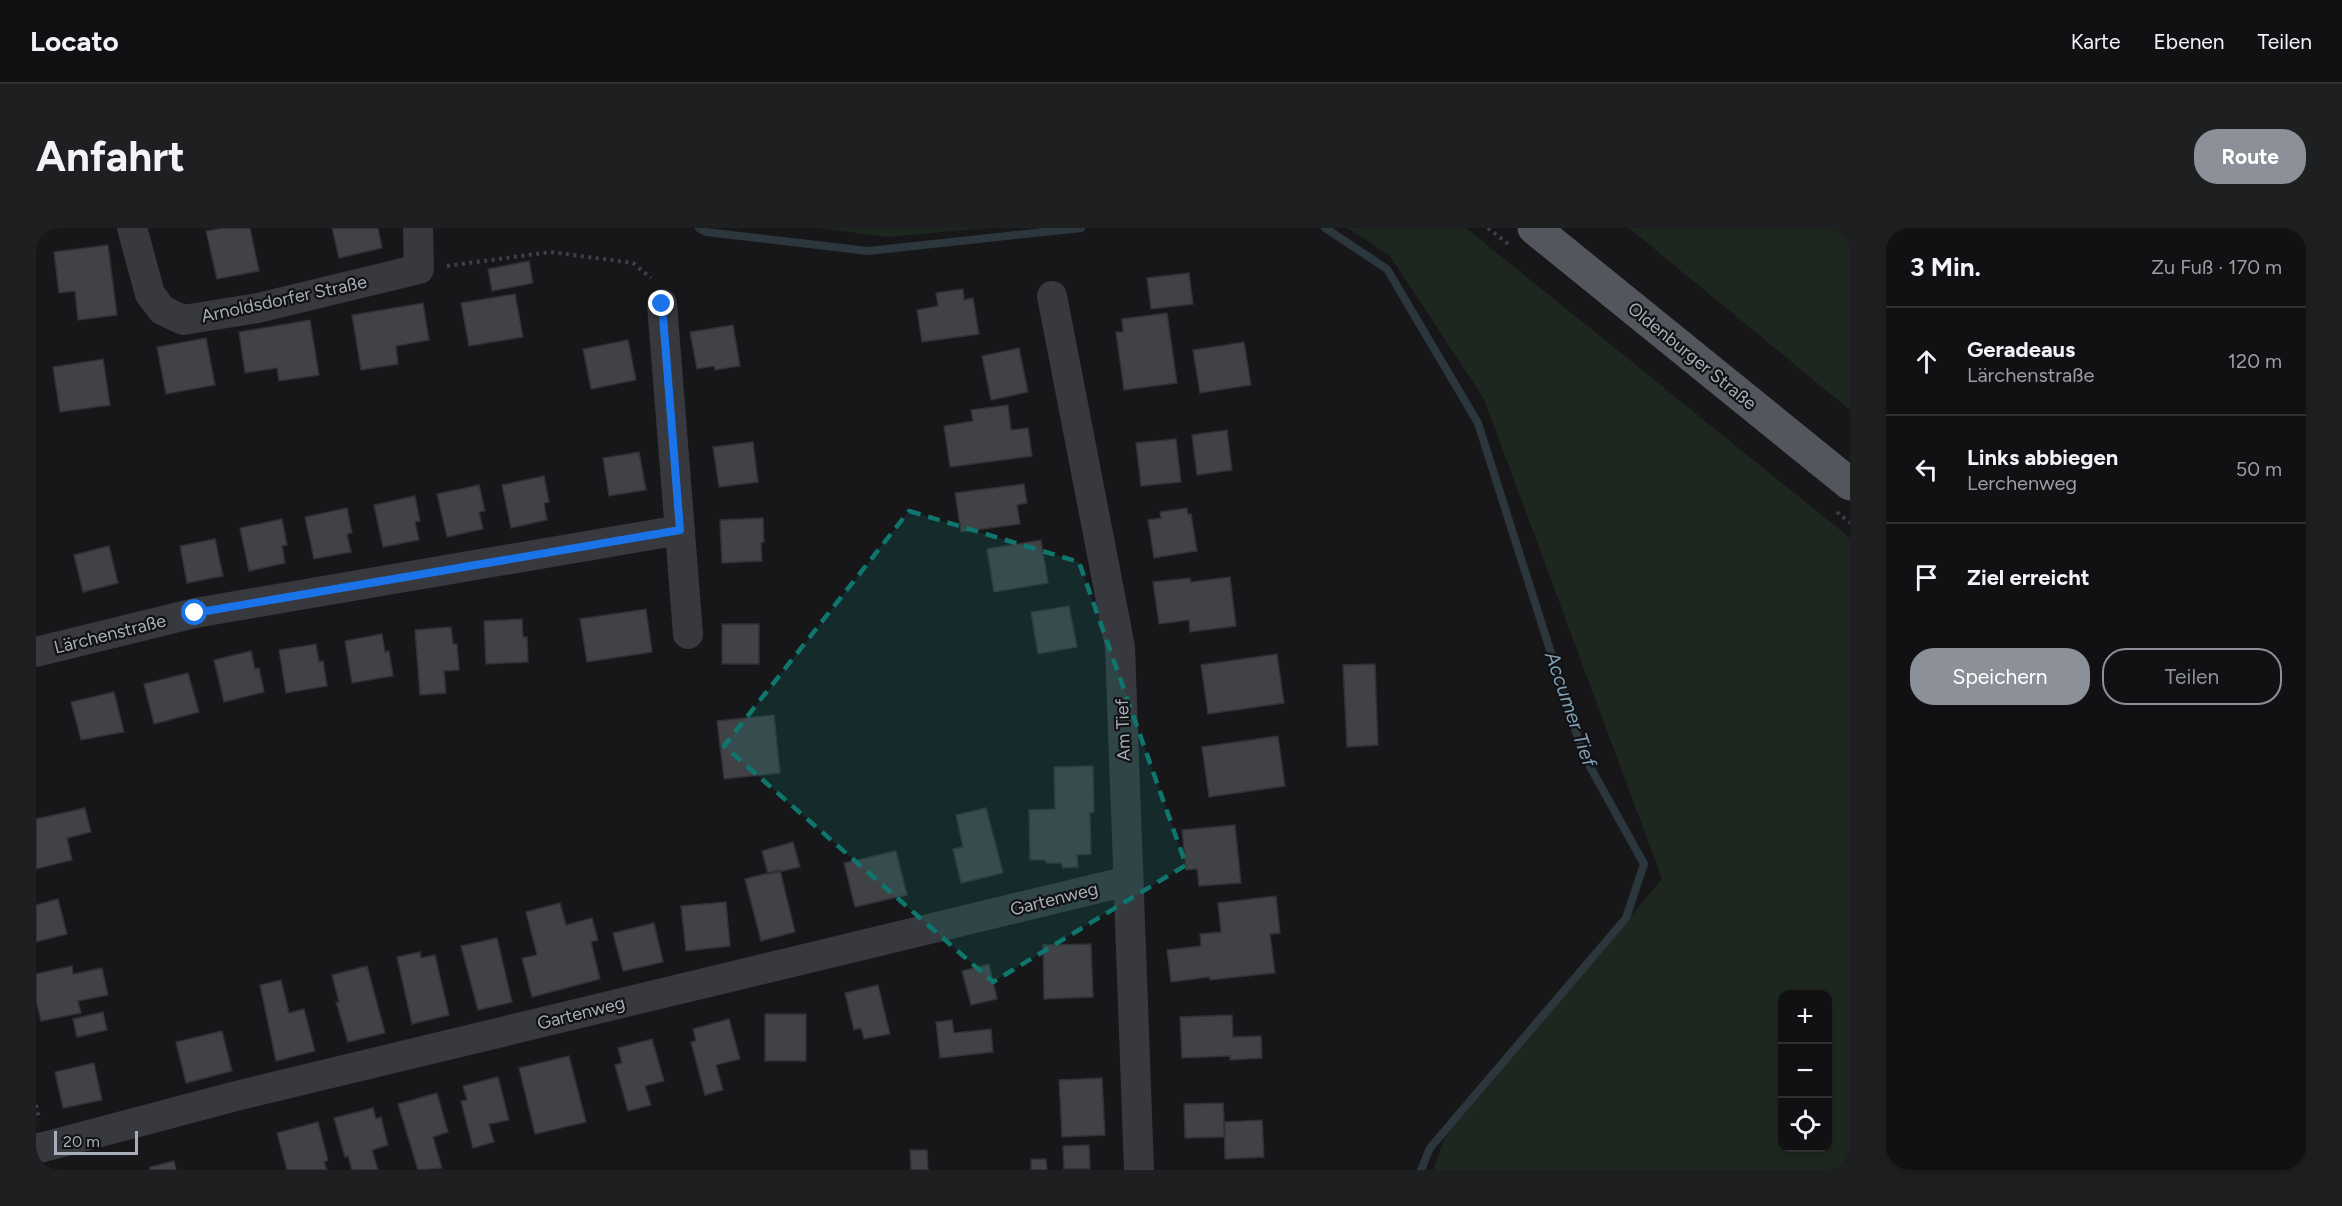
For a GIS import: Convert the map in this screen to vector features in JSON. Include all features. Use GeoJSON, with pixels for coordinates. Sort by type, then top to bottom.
{"type":"FeatureCollection","features":[{"type":"Feature","properties":{"kind":"main road","name":"Oldenburger Straße"},"geometry":{"type":"LineString","coordinates":[[1534,228],[1850,484]]}},
{"type":"Feature","properties":{"kind":"street","name":"Arnoldsdorfer Straße"},"geometry":{"type":"LineString","coordinates":[[132,228],[150,294],[162,310],[183,320],[258,308],[419,269]]}},
{"type":"Feature","properties":{"kind":"street"},"geometry":{"type":"LineString","coordinates":[[418,228],[419,269]]}},
{"type":"Feature","properties":{"kind":"street","name":"Am Tief"},"geometry":{"type":"LineString","coordinates":[[1052,296],[1120,647],[1139,1170]]}},
{"type":"Feature","properties":{"kind":"street"},"geometry":{"type":"LineString","coordinates":[[662,304],[688,634]]}},
{"type":"Feature","properties":{"kind":"street","name":"Lärchenstraße"},"geometry":{"type":"LineString","coordinates":[[36,652],[195,613],[680,530]]}},
{"type":"Feature","properties":{"kind":"street","name":"Gartenweg"},"geometry":{"type":"LineString","coordinates":[[36,1149],[248,1093],[1128,881]]}},
{"type":"Feature","properties":{"kind":"path"},"geometry":{"type":"LineString","coordinates":[[419,269],[551,252],[633,263],[659,285],[662,304]]}},
{"type":"Feature","properties":{"kind":"highlighted area"},"geometry":{"type":"Polygon","coordinates":[[[909,511],[1079,562],[1186,865],[993,982],[724,746],[909,511]]]}},
{"type":"Feature","properties":{"kind":"shaded area"},"geometry":{"type":"Polygon","coordinates":[[[818,228],[986,228],[888,237],[818,228]]]}},
{"type":"Feature","properties":{"kind":"shaded area"},"geometry":{"type":"Polygon","coordinates":[[[1348,228],[1466,228],[1850,538],[1850,1170],[1433,1170],[1445,1137],[1662,879],[1484,399],[1390,256],[1348,228]]]}},
{"type":"Feature","properties":{"kind":"shaded area"},"geometry":{"type":"Polygon","coordinates":[[[1629,228],[1850,228],[1850,410],[1629,228]]]}},
{"type":"Feature","properties":{"kind":"building"},"geometry":{"type":"Polygon","coordinates":[[[223,228],[250,228],[259,271],[217,279],[206,231],[223,228]]]}},
{"type":"Feature","properties":{"kind":"building"},"geometry":{"type":"Polygon","coordinates":[[[332,228],[378,228],[382,248],[339,258],[332,228]]]}},
{"type":"Feature","properties":{"kind":"building"},"geometry":{"type":"Polygon","coordinates":[[[108,245],[117,315],[78,320],[75,291],[59,293],[54,252],[108,245]]]}},
{"type":"Feature","properties":{"kind":"building"},"geometry":{"type":"Polygon","coordinates":[[[529,261],[533,283],[492,291],[488,269],[529,261]]]}},
{"type":"Feature","properties":{"kind":"building"},"geometry":{"type":"Polygon","coordinates":[[[1189,273],[1193,304],[1151,309],[1147,278],[1189,273]]]}},
{"type":"Feature","properties":{"kind":"building"},"geometry":{"type":"Polygon","coordinates":[[[963,289],[964,300],[973,298],[979,334],[922,342],[917,310],[938,306],[936,293],[963,289]]]}},
{"type":"Feature","properties":{"kind":"building"},"geometry":{"type":"Polygon","coordinates":[[[515,294],[523,337],[469,346],[461,303],[515,294]]]}},
{"type":"Feature","properties":{"kind":"building"},"geometry":{"type":"Polygon","coordinates":[[[423,303],[429,340],[396,346],[398,364],[361,370],[352,315],[423,303]]]}},
{"type":"Feature","properties":{"kind":"building"},"geometry":{"type":"Polygon","coordinates":[[[1167,313],[1177,383],[1124,390],[1116,332],[1123,332],[1122,319],[1167,313]]]}},
{"type":"Feature","properties":{"kind":"building"},"geometry":{"type":"Polygon","coordinates":[[[310,320],[319,375],[279,381],[277,368],[245,373],[239,332],[310,320]]]}},
{"type":"Feature","properties":{"kind":"building"},"geometry":{"type":"Polygon","coordinates":[[[733,325],[740,366],[715,370],[714,366],[697,369],[690,332],[733,325]]]}},
{"type":"Feature","properties":{"kind":"building"},"geometry":{"type":"Polygon","coordinates":[[[206,338],[215,385],[166,394],[157,347],[206,338]]]}},
{"type":"Feature","properties":{"kind":"building"},"geometry":{"type":"Polygon","coordinates":[[[628,340],[636,380],[591,389],[583,349],[628,340]]]}},
{"type":"Feature","properties":{"kind":"building"},"geometry":{"type":"Polygon","coordinates":[[[1244,342],[1251,385],[1200,393],[1193,350],[1244,342]]]}},
{"type":"Feature","properties":{"kind":"building"},"geometry":{"type":"Polygon","coordinates":[[[1019,348],[1028,392],[991,400],[982,356],[1019,348]]]}},
{"type":"Feature","properties":{"kind":"building"},"geometry":{"type":"Polygon","coordinates":[[[103,359],[110,405],[60,412],[53,367],[103,359]]]}},
{"type":"Feature","properties":{"kind":"building"},"geometry":{"type":"Polygon","coordinates":[[[1008,405],[1011,430],[1028,428],[1032,456],[950,467],[944,426],[973,421],[971,410],[1008,405]]]}},
{"type":"Feature","properties":{"kind":"building"},"geometry":{"type":"Polygon","coordinates":[[[1227,430],[1232,470],[1197,475],[1192,435],[1227,430]]]}},
{"type":"Feature","properties":{"kind":"building"},"geometry":{"type":"Polygon","coordinates":[[[1176,439],[1181,482],[1141,486],[1136,443],[1176,439]]]}},
{"type":"Feature","properties":{"kind":"building"},"geometry":{"type":"Polygon","coordinates":[[[753,442],[758,482],[719,487],[713,447],[753,442]]]}},
{"type":"Feature","properties":{"kind":"building"},"geometry":{"type":"Polygon","coordinates":[[[639,452],[646,490],[609,496],[603,458],[639,452]]]}},
{"type":"Feature","properties":{"kind":"building"},"geometry":{"type":"Polygon","coordinates":[[[544,476],[549,502],[544,503],[547,520],[511,528],[502,485],[544,476]]]}},
{"type":"Feature","properties":{"kind":"building"},"geometry":{"type":"Polygon","coordinates":[[[1024,484],[1027,503],[1017,505],[1020,524],[961,532],[955,493],[1024,484]]]}},
{"type":"Feature","properties":{"kind":"building"},"geometry":{"type":"Polygon","coordinates":[[[479,485],[485,511],[479,512],[483,529],[447,537],[437,494],[479,485]]]}},
{"type":"Feature","properties":{"kind":"building"},"geometry":{"type":"Polygon","coordinates":[[[415,496],[420,521],[415,522],[419,540],[383,547],[374,505],[415,496]]]}},
{"type":"Feature","properties":{"kind":"building"},"geometry":{"type":"Polygon","coordinates":[[[347,508],[352,533],[347,534],[351,552],[314,559],[305,517],[347,508]]]}},
{"type":"Feature","properties":{"kind":"building"},"geometry":{"type":"Polygon","coordinates":[[[1187,508],[1188,514],[1191,514],[1197,551],[1154,558],[1148,520],[1161,518],[1160,512],[1187,508]]]}},
{"type":"Feature","properties":{"kind":"building"},"geometry":{"type":"Polygon","coordinates":[[[763,518],[762,561],[722,563],[720,520],[763,518]]]}},
{"type":"Feature","properties":{"kind":"building"},"geometry":{"type":"Polygon","coordinates":[[[282,519],[287,545],[282,546],[285,563],[249,571],[240,528],[282,519]]]}},
{"type":"Feature","properties":{"kind":"building"},"geometry":{"type":"Polygon","coordinates":[[[215,539],[223,576],[187,583],[180,546],[215,539]]]}},
{"type":"Feature","properties":{"kind":"building"},"geometry":{"type":"Polygon","coordinates":[[[1041,540],[1048,583],[994,592],[987,549],[1041,540]]]}},
{"type":"Feature","properties":{"kind":"building"},"geometry":{"type":"Polygon","coordinates":[[[109,546],[118,583],[83,592],[74,555],[109,546]]]}},
{"type":"Feature","properties":{"kind":"building"},"geometry":{"type":"Polygon","coordinates":[[[1230,577],[1236,626],[1190,632],[1189,620],[1159,624],[1153,582],[1190,578],[1191,582],[1230,577]]]}},
{"type":"Feature","properties":{"kind":"building"},"geometry":{"type":"Polygon","coordinates":[[[1069,606],[1077,647],[1038,654],[1031,612],[1069,606]]]}},
{"type":"Feature","properties":{"kind":"building"},"geometry":{"type":"Polygon","coordinates":[[[646,609],[652,652],[587,662],[580,619],[646,609]]]}},
{"type":"Feature","properties":{"kind":"building"},"geometry":{"type":"Polygon","coordinates":[[[522,619],[523,637],[527,637],[528,662],[486,664],[484,621],[522,619]]]}},
{"type":"Feature","properties":{"kind":"building"},"geometry":{"type":"Polygon","coordinates":[[[722,624],[759,624],[759,664],[722,664],[722,624]]]}},
{"type":"Feature","properties":{"kind":"building"},"geometry":{"type":"Polygon","coordinates":[[[451,627],[453,644],[457,644],[459,670],[444,671],[446,693],[420,695],[415,630],[451,627]]]}},
{"type":"Feature","properties":{"kind":"building"},"geometry":{"type":"Polygon","coordinates":[[[382,634],[385,652],[389,651],[393,676],[352,683],[345,641],[382,634]]]}},
{"type":"Feature","properties":{"kind":"building"},"geometry":{"type":"Polygon","coordinates":[[[316,644],[319,662],[323,661],[327,686],[286,693],[279,650],[316,644]]]}},
{"type":"Feature","properties":{"kind":"building"},"geometry":{"type":"Polygon","coordinates":[[[251,651],[255,669],[259,668],[264,692],[224,702],[214,660],[251,651]]]}},
{"type":"Feature","properties":{"kind":"building"},"geometry":{"type":"Polygon","coordinates":[[[1277,654],[1284,703],[1208,714],[1201,665],[1277,654]]]}},
{"type":"Feature","properties":{"kind":"building"},"geometry":{"type":"Polygon","coordinates":[[[1375,664],[1378,745],[1347,747],[1343,665],[1375,664]]]}},
{"type":"Feature","properties":{"kind":"building"},"geometry":{"type":"Polygon","coordinates":[[[188,673],[199,712],[154,724],[144,684],[188,673]]]}},
{"type":"Feature","properties":{"kind":"building"},"geometry":{"type":"Polygon","coordinates":[[[114,692],[124,732],[81,740],[71,702],[114,692]]]}},
{"type":"Feature","properties":{"kind":"building"},"geometry":{"type":"Polygon","coordinates":[[[774,715],[780,773],[724,779],[717,721],[774,715]]]}},
{"type":"Feature","properties":{"kind":"building"},"geometry":{"type":"Polygon","coordinates":[[[1278,736],[1285,786],[1209,797],[1202,747],[1278,736]]]}},
{"type":"Feature","properties":{"kind":"building"},"geometry":{"type":"Polygon","coordinates":[[[1093,766],[1094,812],[1090,813],[1091,854],[1077,855],[1078,867],[1063,868],[1061,863],[1030,860],[1029,810],[1055,809],[1054,767],[1093,766]]]}},
{"type":"Feature","properties":{"kind":"building"},"geometry":{"type":"Polygon","coordinates":[[[85,808],[91,832],[67,838],[72,860],[36,869],[36,819],[85,808]]]}},
{"type":"Feature","properties":{"kind":"building"},"geometry":{"type":"Polygon","coordinates":[[[986,808],[1003,873],[961,883],[953,849],[963,847],[956,815],[986,808]]]}},
{"type":"Feature","properties":{"kind":"building"},"geometry":{"type":"Polygon","coordinates":[[[1235,825],[1241,883],[1199,886],[1197,869],[1186,870],[1182,830],[1235,825]]]}},
{"type":"Feature","properties":{"kind":"building"},"geometry":{"type":"Polygon","coordinates":[[[793,842],[800,867],[768,874],[762,851],[793,842]]]}},
{"type":"Feature","properties":{"kind":"building"},"geometry":{"type":"Polygon","coordinates":[[[896,851],[907,895],[855,907],[844,863],[896,851]]]}},
{"type":"Feature","properties":{"kind":"building"},"geometry":{"type":"Polygon","coordinates":[[[780,870],[795,932],[761,941],[745,879],[780,870]]]}},
{"type":"Feature","properties":{"kind":"building"},"geometry":{"type":"Polygon","coordinates":[[[1276,896],[1280,933],[1270,934],[1275,973],[1171,982],[1167,950],[1201,946],[1200,934],[1221,932],[1218,903],[1276,896]]]}},
{"type":"Feature","properties":{"kind":"building"},"geometry":{"type":"Polygon","coordinates":[[[58,899],[67,934],[36,942],[36,905],[58,899]]]}},
{"type":"Feature","properties":{"kind":"building"},"geometry":{"type":"Polygon","coordinates":[[[726,902],[730,946],[686,951],[681,906],[726,902]]]}},
{"type":"Feature","properties":{"kind":"building"},"geometry":{"type":"Polygon","coordinates":[[[560,903],[566,925],[592,918],[598,940],[591,942],[600,979],[532,997],[522,958],[537,955],[526,912],[560,903]]]}},
{"type":"Feature","properties":{"kind":"building"},"geometry":{"type":"Polygon","coordinates":[[[654,923],[663,962],[623,971],[613,933],[654,923]]]}},
{"type":"Feature","properties":{"kind":"building"},"geometry":{"type":"Polygon","coordinates":[[[497,938],[512,1002],[478,1010],[461,946],[497,938]]]}},
{"type":"Feature","properties":{"kind":"building"},"geometry":{"type":"Polygon","coordinates":[[[1091,944],[1093,997],[1044,999],[1043,945],[1091,944]]]}},
{"type":"Feature","properties":{"kind":"building"},"geometry":{"type":"Polygon","coordinates":[[[420,952],[421,958],[435,955],[449,1015],[412,1024],[397,957],[420,952]]]}},
{"type":"Feature","properties":{"kind":"building"},"geometry":{"type":"Polygon","coordinates":[[[989,964],[997,999],[971,1005],[962,971],[989,964]]]}},
{"type":"Feature","properties":{"kind":"building"},"geometry":{"type":"Polygon","coordinates":[[[72,966],[73,974],[102,968],[108,995],[78,1001],[81,1013],[41,1021],[36,1001],[36,974],[72,966]]]}},
{"type":"Feature","properties":{"kind":"building"},"geometry":{"type":"Polygon","coordinates":[[[367,966],[385,1033],[348,1042],[336,1002],[339,1002],[332,975],[367,966]]]}},
{"type":"Feature","properties":{"kind":"building"},"geometry":{"type":"Polygon","coordinates":[[[281,980],[289,1013],[304,1009],[315,1051],[276,1061],[260,985],[281,980]]]}},
{"type":"Feature","properties":{"kind":"building"},"geometry":{"type":"Polygon","coordinates":[[[878,985],[890,1034],[864,1039],[861,1028],[854,1030],[845,993],[878,985]]]}},
{"type":"Feature","properties":{"kind":"building"},"geometry":{"type":"Polygon","coordinates":[[[103,1012],[107,1030],[77,1037],[73,1019],[103,1012]]]}},
{"type":"Feature","properties":{"kind":"building"},"geometry":{"type":"Polygon","coordinates":[[[765,1014],[806,1014],[806,1061],[765,1061],[765,1014]]]}},
{"type":"Feature","properties":{"kind":"building"},"geometry":{"type":"Polygon","coordinates":[[[1232,1015],[1233,1037],[1261,1036],[1262,1058],[1230,1060],[1230,1056],[1182,1058],[1180,1017],[1232,1015]]]}},
{"type":"Feature","properties":{"kind":"building"},"geometry":{"type":"Polygon","coordinates":[[[729,1019],[740,1059],[716,1065],[723,1090],[705,1095],[691,1042],[696,1041],[693,1029],[729,1019]]]}},
{"type":"Feature","properties":{"kind":"building"},"geometry":{"type":"Polygon","coordinates":[[[952,1020],[954,1033],[991,1029],[993,1052],[940,1058],[936,1022],[952,1020]]]}},
{"type":"Feature","properties":{"kind":"building"},"geometry":{"type":"Polygon","coordinates":[[[222,1031],[232,1071],[186,1083],[176,1042],[222,1031]]]}},
{"type":"Feature","properties":{"kind":"building"},"geometry":{"type":"Polygon","coordinates":[[[652,1039],[664,1081],[645,1086],[651,1105],[628,1111],[615,1065],[622,1063],[618,1048],[652,1039]]]}},
{"type":"Feature","properties":{"kind":"building"},"geometry":{"type":"Polygon","coordinates":[[[569,1056],[586,1122],[535,1134],[519,1068],[569,1056]]]}},
{"type":"Feature","properties":{"kind":"building"},"geometry":{"type":"Polygon","coordinates":[[[94,1063],[102,1100],[63,1108],[55,1072],[94,1063]]]}},
{"type":"Feature","properties":{"kind":"building"},"geometry":{"type":"Polygon","coordinates":[[[498,1077],[509,1120],[489,1124],[494,1142],[473,1148],[461,1101],[467,1100],[463,1086],[498,1077]]]}},
{"type":"Feature","properties":{"kind":"building"},"geometry":{"type":"Polygon","coordinates":[[[1102,1078],[1105,1135],[1062,1137],[1059,1080],[1102,1078]]]}},
{"type":"Feature","properties":{"kind":"building"},"geometry":{"type":"Polygon","coordinates":[[[437,1093],[448,1132],[433,1137],[442,1168],[418,1170],[398,1104],[437,1093]]]}},
{"type":"Feature","properties":{"kind":"building"},"geometry":{"type":"Polygon","coordinates":[[[1223,1103],[1225,1137],[1185,1138],[1184,1104],[1223,1103]]]}},
{"type":"Feature","properties":{"kind":"building"},"geometry":{"type":"Polygon","coordinates":[[[373,1108],[376,1119],[381,1117],[388,1145],[372,1150],[378,1170],[352,1170],[348,1156],[345,1157],[334,1118],[373,1108]]]}},
{"type":"Feature","properties":{"kind":"building"},"geometry":{"type":"Polygon","coordinates":[[[1262,1120],[1264,1157],[1225,1159],[1224,1122],[1262,1120]]]}},
{"type":"Feature","properties":{"kind":"building"},"geometry":{"type":"Polygon","coordinates":[[[318,1122],[328,1160],[324,1162],[327,1170],[287,1170],[277,1133],[318,1122]]]}},
{"type":"Feature","properties":{"kind":"building"},"geometry":{"type":"Polygon","coordinates":[[[1089,1145],[1090,1169],[1064,1169],[1063,1146],[1089,1145]]]}},
{"type":"Feature","properties":{"kind":"building"},"geometry":{"type":"Polygon","coordinates":[[[910,1150],[927,1150],[928,1170],[911,1170],[910,1150]]]}},
{"type":"Feature","properties":{"kind":"building"},"geometry":{"type":"Polygon","coordinates":[[[1031,1159],[1046,1159],[1047,1170],[1031,1170],[1031,1159]]]}},
{"type":"Feature","properties":{"kind":"building"},"geometry":{"type":"Polygon","coordinates":[[[174,1161],[176,1170],[150,1170],[150,1167],[174,1161]]]}},
{"type":"Feature","properties":{"kind":"waterway","name":"Accumer Tief"},"geometry":{"type":"LineString","coordinates":[[699,228],[706,232],[868,251],[1081,228]]}},
{"type":"Feature","properties":{"kind":"waterway","name":"Accumer Tief"},"geometry":{"type":"LineString","coordinates":[[1325,228],[1387,269],[1478,423],[1583,754],[1644,864],[1626,918],[1430,1148],[1421,1170]]}},
{"type":"Feature","properties":{"kind":"route"},"geometry":{"type":"LineString","coordinates":[[195,613],[680,530],[662,304]]}}]}
